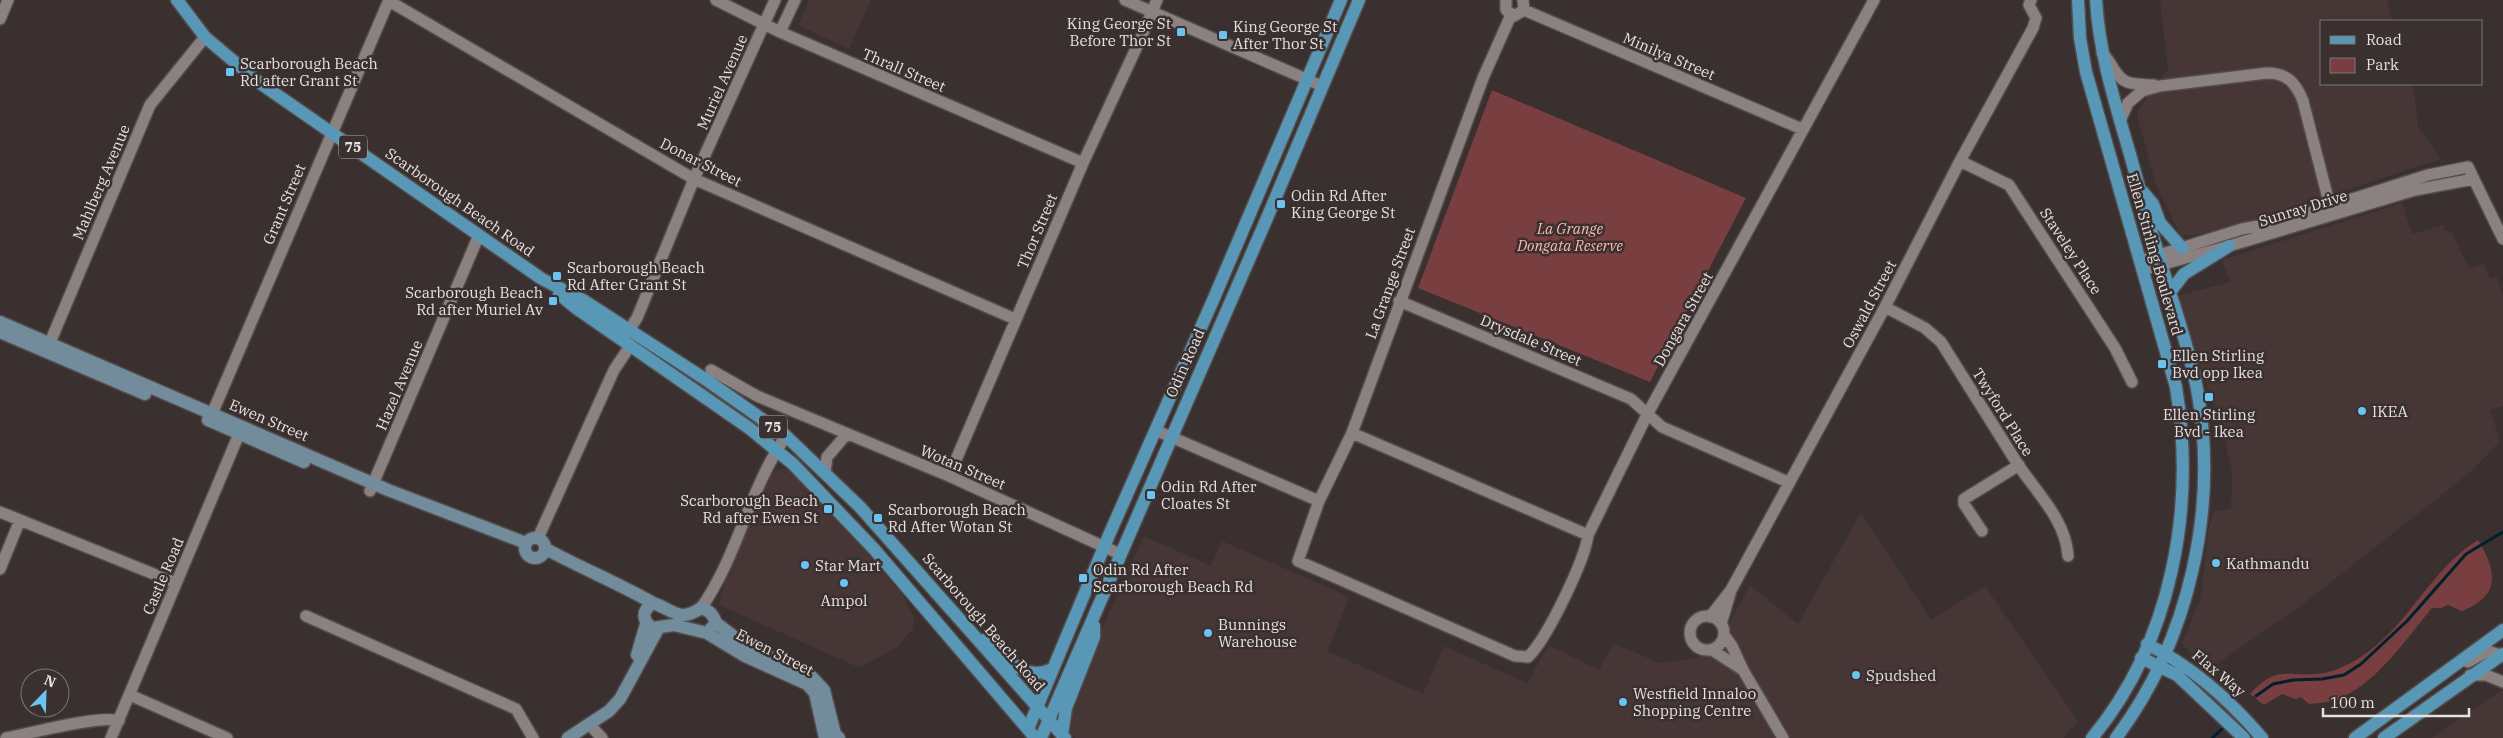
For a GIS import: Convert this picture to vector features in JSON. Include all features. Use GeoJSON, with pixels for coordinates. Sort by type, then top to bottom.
{"type":"FeatureCollection","features":[{"type":"Feature","properties":{"kind":"main road","name":"Scarborough Beach Road"},"geometry":{"type":"LineString","coordinates":[[177,0],[205,37],[257,81],[542,279],[576,308],[627,339],[708,381],[786,436],[860,506],[1063,736]]}},
{"type":"Feature","properties":{"kind":"main road","name":"Odin Road"},"geometry":{"type":"LineString","coordinates":[[1030,735],[1037,707],[1052,669],[1341,0]]}},
{"type":"Feature","properties":{"kind":"main road","name":"Odin Road"},"geometry":{"type":"LineString","coordinates":[[1041,738],[1359,0]]}},
{"type":"Feature","properties":{"kind":"main road","name":"Ellen Stirling Boulevard"},"geometry":{"type":"LineString","coordinates":[[2078,0],[2080,38],[2086,72],[2176,387],[2183,429],[2184,487],[2178,540],[2170,580],[2141,658],[2119,700],[2092,738]]}},
{"type":"Feature","properties":{"kind":"main road","name":"Ellen Stirling Boulevard"},"geometry":{"type":"LineString","coordinates":[[2096,0],[2102,53],[2197,390],[2203,466],[2202,508],[2194,561],[2182,609],[2160,665],[2147,691],[2116,738]]}},
{"type":"Feature","properties":{"kind":"main road"},"geometry":{"type":"LineString","coordinates":[[2139,188],[2153,204],[2160,223],[2182,248]]}},
{"type":"Feature","properties":{"kind":"main road"},"geometry":{"type":"LineString","coordinates":[[2170,292],[2184,274],[2229,246]]}},
{"type":"Feature","properties":{"kind":"main road","name":"Ewen Street"},"geometry":{"type":"LineString","coordinates":[[0,322],[47,347],[372,487],[535,547],[620,584],[679,616],[690,615],[701,608],[748,647],[812,676],[824,690],[835,734],[839,738]]}},
{"type":"Feature","properties":{"kind":"main road","name":"Ewen Street"},"geometry":{"type":"LineString","coordinates":[[0,332],[47,347]]}},
{"type":"Feature","properties":{"kind":"main road","name":"Scarborough Beach Road"},"geometry":{"type":"LineString","coordinates":[[627,339],[777,449],[874,549],[1030,735]]}},
{"type":"Feature","properties":{"kind":"main road","name":"Ewen Street"},"geometry":{"type":"LineString","coordinates":[[535,547],[633,602],[649,623],[674,625],[707,633],[745,656],[807,684],[815,694],[825,738]]}},
{"type":"Feature","properties":{"kind":"main road"},"geometry":{"type":"LineString","coordinates":[[929,583],[1016,667],[1025,672],[1037,673],[1052,669]]}},
{"type":"Feature","properties":{"kind":"main road"},"geometry":{"type":"LineString","coordinates":[[568,738],[609,711],[620,699],[635,667],[636,656],[649,623],[646,610],[653,603]]}},
{"type":"Feature","properties":{"kind":"main road"},"geometry":{"type":"LineString","coordinates":[[1063,736],[1066,708],[1094,636],[1094,616]]}},
{"type":"Feature","properties":{"kind":"main road"},"geometry":{"type":"LineString","coordinates":[[707,633],[715,619]]}},
{"type":"Feature","properties":{"kind":"main road"},"geometry":{"type":"LineString","coordinates":[[2355,738],[2444,671],[2503,630]]}},
{"type":"Feature","properties":{"kind":"main road","name":"Flax Way"},"geometry":{"type":"LineString","coordinates":[[2147,644],[2200,675],[2223,696],[2262,738]]}},
{"type":"Feature","properties":{"kind":"main road"},"geometry":{"type":"LineString","coordinates":[[2384,738],[2470,675],[2502,655]]}},
{"type":"Feature","properties":{"kind":"main road","name":"Flax Way"},"geometry":{"type":"LineString","coordinates":[[2141,658],[2160,665],[2177,675],[2198,692],[2244,738]]}},
{"type":"Feature","properties":{"kind":"street"},"geometry":{"type":"LineString","coordinates":[[0,19],[8,0]]}},
{"type":"Feature","properties":{"kind":"street","name":"Grant Street"},"geometry":{"type":"LineString","coordinates":[[211,417],[331,132],[389,0]]}},
{"type":"Feature","properties":{"kind":"street","name":"Donar Street"},"geometry":{"type":"LineString","coordinates":[[389,0],[694,179],[1015,319]]}},
{"type":"Feature","properties":{"kind":"street","name":"Thrall Street"},"geometry":{"type":"LineString","coordinates":[[716,0],[764,25],[1083,163]]}},
{"type":"Feature","properties":{"kind":"street","name":"Muriel Avenue"},"geometry":{"type":"LineString","coordinates":[[535,547],[637,318],[694,179],[775,0]]}},
{"type":"Feature","properties":{"kind":"street"},"geometry":{"type":"LineString","coordinates":[[780,32],[795,0]]}},
{"type":"Feature","properties":{"kind":"street"},"geometry":{"type":"LineString","coordinates":[[1125,0],[1322,86]]}},
{"type":"Feature","properties":{"kind":"street","name":"Thor Street"},"geometry":{"type":"LineString","coordinates":[[949,476],[1015,319],[1156,0]]}},
{"type":"Feature","properties":{"kind":"street","name":"Dongara Street"},"geometry":{"type":"LineString","coordinates":[[1528,657],[1536,650],[1561,602],[1586,548],[1588,535],[1648,413],[1727,272],[1802,129],[1874,0]]}},
{"type":"Feature","properties":{"kind":"street"},"geometry":{"type":"LineString","coordinates":[[1503,1],[1506,10],[1511,15],[1518,15],[1523,5]]}},
{"type":"Feature","properties":{"kind":"street","name":"Oswald Street"},"geometry":{"type":"LineString","coordinates":[[1710,617],[1731,590],[1788,482],[1885,307],[1960,161],[2035,23],[2035,14],[2026,2]]}},
{"type":"Feature","properties":{"kind":"street","name":"Minilya Street"},"geometry":{"type":"LineString","coordinates":[[1523,5],[1802,129]]}},
{"type":"Feature","properties":{"kind":"street","name":"La Grange Street"},"geometry":{"type":"LineString","coordinates":[[1511,15],[1482,78],[1352,434],[1319,501],[1298,561],[1516,656],[1528,657]]}},
{"type":"Feature","properties":{"kind":"street","name":"Mahlberg Avenue"},"geometry":{"type":"LineString","coordinates":[[47,347],[150,105],[205,37]]}},
{"type":"Feature","properties":{"kind":"street"},"geometry":{"type":"LineString","coordinates":[[2102,53],[2112,62],[2119,76],[2126,82],[2160,86]]}},
{"type":"Feature","properties":{"kind":"street"},"geometry":{"type":"LineString","coordinates":[[2120,121],[2128,103],[2142,91],[2160,86],[2266,74],[2287,77],[2297,86],[2303,101],[2331,211]]}},
{"type":"Feature","properties":{"kind":"street","name":"Staveley Place"},"geometry":{"type":"LineString","coordinates":[[1960,161],[2009,185],[2115,348],[2132,382]]}},
{"type":"Feature","properties":{"kind":"street","name":"Sunray Drive"},"geometry":{"type":"LineString","coordinates":[[2141,265],[2229,246],[2331,211],[2428,175],[2468,167],[2474,179],[2415,190],[2331,211],[2242,229],[2182,248],[2160,260]]}},
{"type":"Feature","properties":{"kind":"street"},"geometry":{"type":"LineString","coordinates":[[2474,179],[2503,239]]}},
{"type":"Feature","properties":{"kind":"street","name":"Hazel Avenue"},"geometry":{"type":"LineString","coordinates":[[372,487],[478,235]]}},
{"type":"Feature","properties":{"kind":"street","name":"Drysdale Street"},"geometry":{"type":"LineString","coordinates":[[1399,302],[1631,398],[1662,427],[1788,482]]}},
{"type":"Feature","properties":{"kind":"street","name":"Twyford Place"},"geometry":{"type":"LineString","coordinates":[[1885,307],[1925,328],[1941,342],[2019,465],[2056,519],[2068,542],[2068,556]]}},
{"type":"Feature","properties":{"kind":"street","name":"Wotan Street"},"geometry":{"type":"LineString","coordinates":[[711,370],[757,396],[846,435],[949,476],[1120,554]]}},
{"type":"Feature","properties":{"kind":"street","name":"Castle Road"},"geometry":{"type":"LineString","coordinates":[[112,738],[241,430]]}},
{"type":"Feature","properties":{"kind":"street"},"geometry":{"type":"LineString","coordinates":[[1155,430],[1319,501]]}},
{"type":"Feature","properties":{"kind":"street"},"geometry":{"type":"LineString","coordinates":[[1352,434],[1588,535]]}},
{"type":"Feature","properties":{"kind":"street"},"geometry":{"type":"LineString","coordinates":[[825,472],[827,457],[846,435]]}},
{"type":"Feature","properties":{"kind":"street"},"geometry":{"type":"LineString","coordinates":[[701,608],[714,589],[777,449],[786,436]]}},
{"type":"Feature","properties":{"kind":"street"},"geometry":{"type":"LineString","coordinates":[[1982,531],[1964,504],[1964,499],[2019,465]]}},
{"type":"Feature","properties":{"kind":"street"},"geometry":{"type":"LineString","coordinates":[[0,512],[176,582]]}},
{"type":"Feature","properties":{"kind":"street"},"geometry":{"type":"LineString","coordinates":[[0,570],[20,520]]}},
{"type":"Feature","properties":{"kind":"street"},"geometry":{"type":"LineString","coordinates":[[714,589],[715,619]]}},
{"type":"Feature","properties":{"kind":"street"},"geometry":{"type":"LineString","coordinates":[[1712,650],[1721,642],[1731,590]]}},
{"type":"Feature","properties":{"kind":"street"},"geometry":{"type":"LineString","coordinates":[[306,616],[516,709],[533,738]]}},
{"type":"Feature","properties":{"kind":"street"},"geometry":{"type":"LineString","coordinates":[[1743,670],[1712,650],[1697,647],[1691,638],[1690,632],[1694,622],[1699,618],[1710,617],[1722,629],[1743,670],[1783,738]]}},
{"type":"Feature","properties":{"kind":"street"},"geometry":{"type":"LineString","coordinates":[[2444,671],[2459,668],[2488,651],[2502,655]]}},
{"type":"Feature","properties":{"kind":"street"},"geometry":{"type":"LineString","coordinates":[[2470,675],[2486,675],[2503,682]]}},
{"type":"Feature","properties":{"kind":"street"},"geometry":{"type":"LineString","coordinates":[[130,695],[227,738]]}},
{"type":"Feature","properties":{"kind":"street"},"geometry":{"type":"LineString","coordinates":[[6,738],[114,718],[119,721]]}},
{"type":"Feature","properties":{"kind":"street"},"geometry":{"type":"LineString","coordinates":[[590,724],[602,738]]}},
{"type":"Feature","properties":{"kind":"shaded area"},"geometry":{"type":"Polygon","coordinates":[[[809,0],[871,0],[849,49],[798,25],[809,0]]]}},
{"type":"Feature","properties":{"kind":"shaded area"},"geometry":{"type":"Polygon","coordinates":[[[2160,0],[2387,0],[2392,20],[2320,20],[2320,85],[2413,85],[2418,127],[2441,159],[2217,232],[2181,236],[2156,185],[2137,116],[2138,110],[2168,69],[2160,0]]]}},
{"type":"Feature","properties":{"kind":"shaded area"},"geometry":{"type":"Polygon","coordinates":[[[2402,203],[2412,234],[2443,225],[2445,231],[2451,231],[2469,269],[2484,264],[2490,278],[2497,277],[2503,295],[2503,406],[2490,410],[2500,441],[2472,471],[2302,605],[2212,667],[2195,659],[2182,643],[2201,597],[2209,526],[2214,512],[2231,508],[2232,473],[2223,432],[2177,296],[2230,282],[2222,260],[2402,203]]]}},
{"type":"Feature","properties":{"kind":"shaded area"},"geometry":{"type":"Polygon","coordinates":[[[786,469],[793,472],[844,526],[902,594],[914,617],[913,629],[897,647],[860,668],[719,605],[725,578],[770,476],[776,470],[786,469]]]}},
{"type":"Feature","properties":{"kind":"shaded area"},"geometry":{"type":"Polygon","coordinates":[[[1861,512],[1931,620],[1985,586],[2078,721],[2064,738],[1075,738],[1066,728],[1071,697],[1144,536],[1211,566],[1222,541],[1350,597],[1327,651],[1423,694],[1444,646],[1527,683],[1549,645],[1599,670],[1613,643],[1660,663],[1712,655],[1750,585],[1798,624],[1861,512]]]}},
{"type":"Feature","properties":{"kind":"shaded area"},"geometry":{"type":"Polygon","coordinates":[[[2503,689],[2503,738],[2432,738],[2503,689]]]}},
{"type":"Feature","properties":{"kind":"green space","name":"La Grange Dongata Reserve"},"geometry":{"type":"Polygon","coordinates":[[[1492,90],[1746,198],[1650,382],[1418,288],[1492,90]]]}},
{"type":"Feature","properties":{"kind":"green space"},"geometry":{"type":"Polygon","coordinates":[[[2478,540],[2492,572],[2492,582],[2484,598],[2462,611],[2448,605],[2441,608],[2432,608],[2381,669],[2356,689],[2335,700],[2309,704],[2301,697],[2295,699],[2282,694],[2264,705],[2250,694],[2267,679],[2280,674],[2316,674],[2333,671],[2359,658],[2392,631],[2446,566],[2478,540]]]}},
{"type":"Feature","properties":{"kind":"waterway"},"geometry":{"type":"LineString","coordinates":[[2256,696],[2273,684],[2344,675],[2361,664],[2407,621],[2466,554],[2503,532]]}},
{"type":"Feature","properties":{"kind":"waterway"},"geometry":{"type":"LineString","coordinates":[[2212,738],[2222,729]]}},
{"type":"Feature","properties":{"kind":"place","name":"King George St Before Thor St"},"geometry":{"type":"Point","coordinates":[1181,32]}},
{"type":"Feature","properties":{"kind":"place","name":"King George St After Thor St"},"geometry":{"type":"Point","coordinates":[1223,35]}},
{"type":"Feature","properties":{"kind":"place","name":"Scarborough Beach Rd after Grant St"},"geometry":{"type":"Point","coordinates":[230,72]}},
{"type":"Feature","properties":{"kind":"place","name":"Odin Rd After King George St"},"geometry":{"type":"Point","coordinates":[1281,204]}},
{"type":"Feature","properties":{"kind":"place","name":"Scarborough Beach Rd After Grant St"},"geometry":{"type":"Point","coordinates":[557,276]}},
{"type":"Feature","properties":{"kind":"place","name":"Scarborough Beach Rd after Muriel Av"},"geometry":{"type":"Point","coordinates":[553,301]}},
{"type":"Feature","properties":{"kind":"place","name":"Ellen Stirling Bvd opp Ikea"},"geometry":{"type":"Point","coordinates":[2162,364]}},
{"type":"Feature","properties":{"kind":"place","name":"Ellen Stirling Bvd - Ikea"},"geometry":{"type":"Point","coordinates":[2209,397]}},
{"type":"Feature","properties":{"kind":"place","name":"IKEA"},"geometry":{"type":"Point","coordinates":[2362,411]}},
{"type":"Feature","properties":{"kind":"place","name":"Odin Rd After Cloates St"},"geometry":{"type":"Point","coordinates":[1151,495]}},
{"type":"Feature","properties":{"kind":"place","name":"Scarborough Beach Rd after Ewen St"},"geometry":{"type":"Point","coordinates":[828,509]}},
{"type":"Feature","properties":{"kind":"place","name":"Scarborough Beach Rd After Wotan St"},"geometry":{"type":"Point","coordinates":[878,518]}},
{"type":"Feature","properties":{"kind":"place","name":"Kathmandu"},"geometry":{"type":"Point","coordinates":[2216,563]}},
{"type":"Feature","properties":{"kind":"place","name":"Star Mart"},"geometry":{"type":"Point","coordinates":[805,565]}},
{"type":"Feature","properties":{"kind":"place","name":"Odin Rd After Scarborough Beach Rd"},"geometry":{"type":"Point","coordinates":[1083,578]}},
{"type":"Feature","properties":{"kind":"place","name":"Ampol"},"geometry":{"type":"Point","coordinates":[844,583]}},
{"type":"Feature","properties":{"kind":"place","name":"Bunnings Warehouse"},"geometry":{"type":"Point","coordinates":[1208,633]}},
{"type":"Feature","properties":{"kind":"place","name":"Spudshed"},"geometry":{"type":"Point","coordinates":[1856,675]}},
{"type":"Feature","properties":{"kind":"place","name":"Westfield Innaloo Shopping Centre"},"geometry":{"type":"Point","coordinates":[1623,702]}}]}
